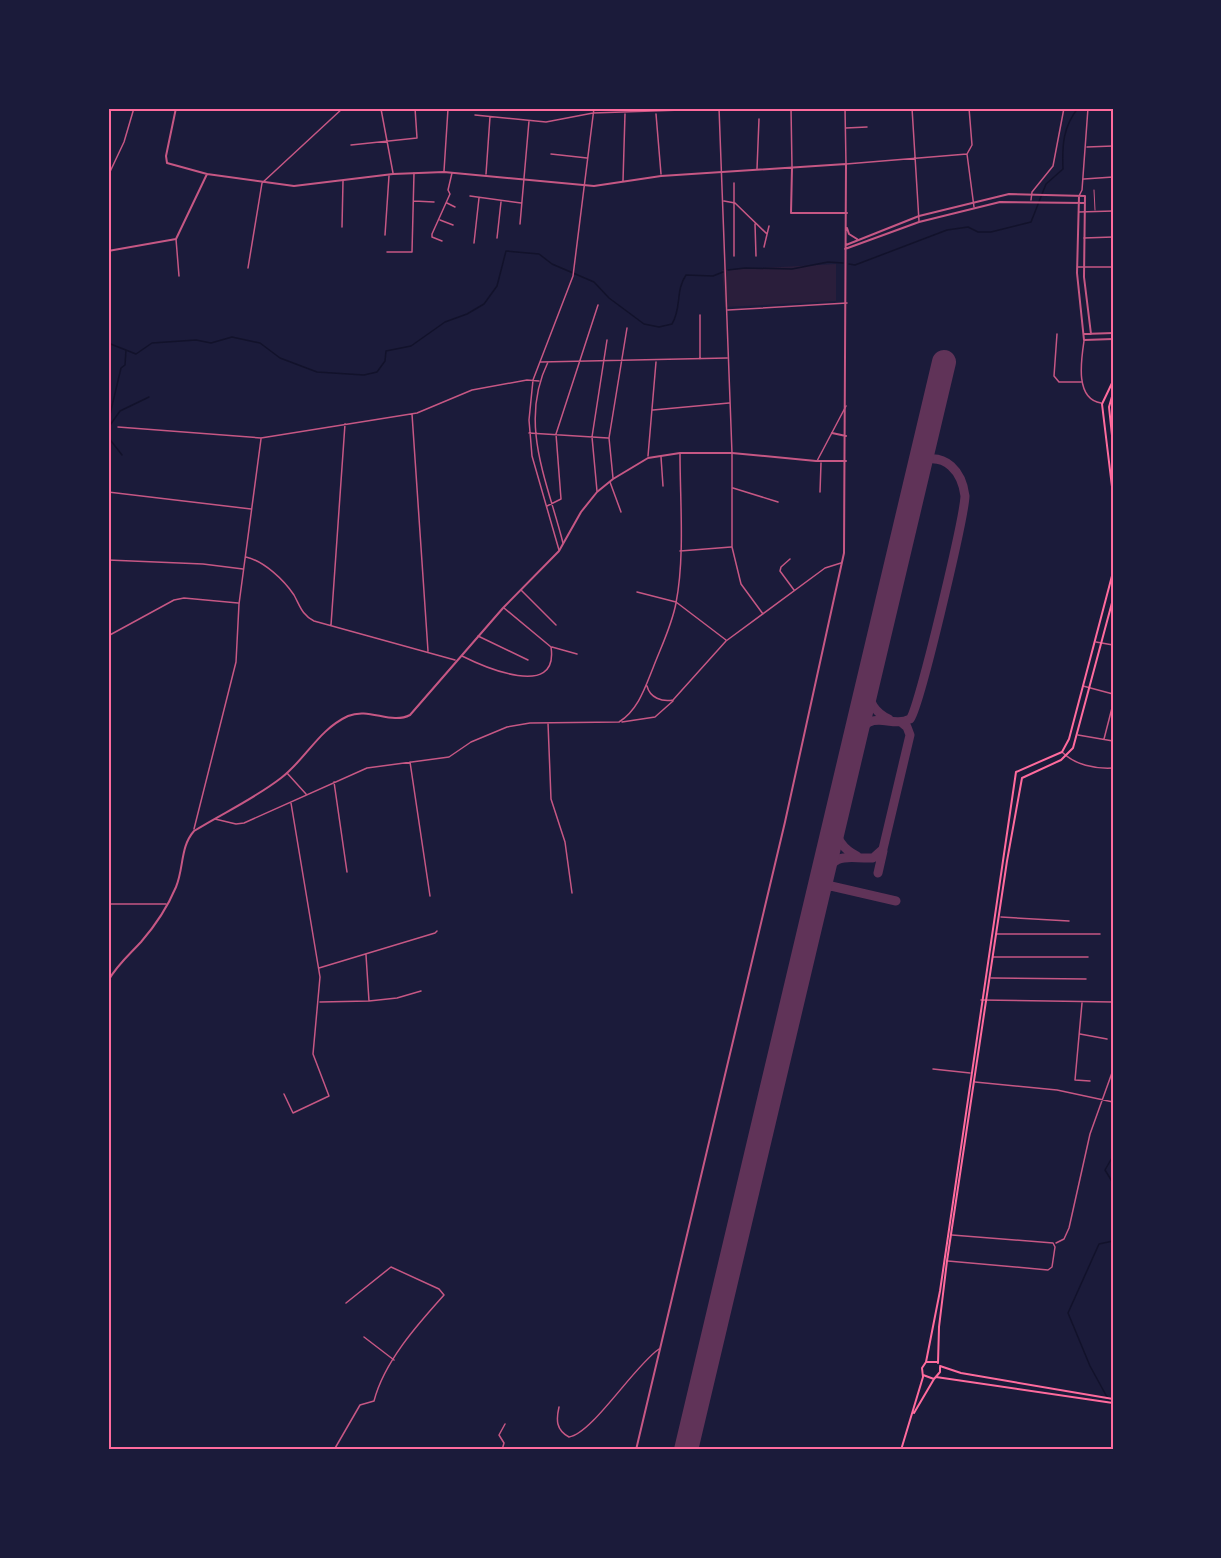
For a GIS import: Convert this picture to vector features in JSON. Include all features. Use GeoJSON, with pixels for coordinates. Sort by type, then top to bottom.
{"type":"FeatureCollection","features":[{"type":"Feature","properties":{"kind":"main road"},"geometry":{"type":"LineString","coordinates":[[1113,381],[1102,404],[1113,495]]}},
{"type":"Feature","properties":{"kind":"main road"},"geometry":{"type":"LineString","coordinates":[[1113,393],[1109,407],[1113,445]]}},
{"type":"Feature","properties":{"kind":"main road"},"geometry":{"type":"LineString","coordinates":[[910,1418],[940,1372],[939,1327],[947,1261],[983,1000],[989,978],[998,917],[1016,772],[1062,752],[1070,739],[1113,572]]}},
{"type":"Feature","properties":{"kind":"main road"},"geometry":{"type":"LineString","coordinates":[[901,1450],[923,1375],[922,1368],[927,1362],[940,1291],[970,1073],[1005,860],[1022,778],[1029,772],[1066,756],[1073,748],[1113,599]]}},
{"type":"Feature","properties":{"kind":"main road"},"geometry":{"type":"LineString","coordinates":[[1026,766],[1029,772]]}},
{"type":"Feature","properties":{"kind":"main road"},"geometry":{"type":"LineString","coordinates":[[927,1362],[961,1373],[1079,1396]]}},
{"type":"Feature","properties":{"kind":"main road"},"geometry":{"type":"LineString","coordinates":[[923,1375],[1113,1401]]}},
{"type":"Feature","properties":{"kind":"street"},"geometry":{"type":"LineString","coordinates":[[108,176],[124,142],[134,108]]}},
{"type":"Feature","properties":{"kind":"street"},"geometry":{"type":"LineString","coordinates":[[176,108],[166,160],[172,165],[207,174],[294,186],[414,172],[486,174],[600,186],[662,176],[916,160],[967,154]]}},
{"type":"Feature","properties":{"kind":"street"},"geometry":{"type":"LineString","coordinates":[[248,268],[262,183],[343,108]]}},
{"type":"Feature","properties":{"kind":"street"},"geometry":{"type":"LineString","coordinates":[[351,145],[417,138],[415,108]]}},
{"type":"Feature","properties":{"kind":"street"},"geometry":{"type":"LineString","coordinates":[[559,551],[528,434],[533,380],[573,276],[594,108]]}},
{"type":"Feature","properties":{"kind":"street"},"geometry":{"type":"LineString","coordinates":[[475,115],[550,122],[593,113],[655,113],[741,108]]}},
{"type":"Feature","properties":{"kind":"street"},"geometry":{"type":"LineString","coordinates":[[790,108],[791,213],[847,213]]}},
{"type":"Feature","properties":{"kind":"street"},"geometry":{"type":"LineString","coordinates":[[636,1450],[784,822],[846,543],[845,108]]}},
{"type":"Feature","properties":{"kind":"street"},"geometry":{"type":"LineString","coordinates":[[912,108],[920,222]]}},
{"type":"Feature","properties":{"kind":"street"},"geometry":{"type":"LineString","coordinates":[[969,108],[972,145],[967,154],[974,208]]}},
{"type":"Feature","properties":{"kind":"street"},"geometry":{"type":"LineString","coordinates":[[1031,200],[1032,193],[1053,166],[1064,108]]}},
{"type":"Feature","properties":{"kind":"street"},"geometry":{"type":"LineString","coordinates":[[1088,108],[1082,190],[1079,196],[1078,212],[1077,267],[1084,334],[1082,382],[1083,389],[1090,400],[1102,404]]}},
{"type":"Feature","properties":{"kind":"street"},"geometry":{"type":"LineString","coordinates":[[381,109],[388,141],[391,174],[385,234]]}},
{"type":"Feature","properties":{"kind":"street"},"geometry":{"type":"LineString","coordinates":[[444,172],[448,109]]}},
{"type":"Feature","properties":{"kind":"street"},"geometry":{"type":"LineString","coordinates":[[719,109],[732,453],[732,547],[741,584],[763,614]]}},
{"type":"Feature","properties":{"kind":"street"},"geometry":{"type":"LineString","coordinates":[[623,182],[626,112]]}},
{"type":"Feature","properties":{"kind":"street"},"geometry":{"type":"LineString","coordinates":[[655,113],[662,176]]}},
{"type":"Feature","properties":{"kind":"street"},"geometry":{"type":"LineString","coordinates":[[486,174],[490,116]]}},
{"type":"Feature","properties":{"kind":"street"},"geometry":{"type":"LineString","coordinates":[[757,170],[760,146],[759,119]]}},
{"type":"Feature","properties":{"kind":"street"},"geometry":{"type":"LineString","coordinates":[[520,225],[529,120]]}},
{"type":"Feature","properties":{"kind":"street"},"geometry":{"type":"LineString","coordinates":[[845,128],[867,127]]}},
{"type":"Feature","properties":{"kind":"street"},"geometry":{"type":"LineString","coordinates":[[1086,147],[1113,146]]}},
{"type":"Feature","properties":{"kind":"street"},"geometry":{"type":"LineString","coordinates":[[551,154],[587,158]]}},
{"type":"Feature","properties":{"kind":"street"},"geometry":{"type":"LineString","coordinates":[[387,252],[412,252],[414,172]]}},
{"type":"Feature","properties":{"kind":"street"},"geometry":{"type":"LineString","coordinates":[[442,241],[432,237],[446,202],[452,173]]}},
{"type":"Feature","properties":{"kind":"street"},"geometry":{"type":"LineString","coordinates":[[178,276],[176,238],[207,174]]}},
{"type":"Feature","properties":{"kind":"street"},"geometry":{"type":"LineString","coordinates":[[1083,179],[1113,177]]}},
{"type":"Feature","properties":{"kind":"street"},"geometry":{"type":"LineString","coordinates":[[342,227],[343,181]]}},
{"type":"Feature","properties":{"kind":"street"},"geometry":{"type":"LineString","coordinates":[[734,183],[734,256]]}},
{"type":"Feature","properties":{"kind":"street"},"geometry":{"type":"LineString","coordinates":[[1082,190],[1085,196],[1084,268],[1091,334]]}},
{"type":"Feature","properties":{"kind":"street"},"geometry":{"type":"LineString","coordinates":[[846,245],[919,216],[1010,194],[1085,196]]}},
{"type":"Feature","properties":{"kind":"street"},"geometry":{"type":"LineString","coordinates":[[470,196],[522,203]]}},
{"type":"Feature","properties":{"kind":"street"},"geometry":{"type":"LineString","coordinates":[[474,243],[479,198]]}},
{"type":"Feature","properties":{"kind":"street"},"geometry":{"type":"LineString","coordinates":[[845,249],[920,222],[1000,202],[1035,200],[1085,203]]}},
{"type":"Feature","properties":{"kind":"street"},"geometry":{"type":"LineString","coordinates":[[414,201],[434,202]]}},
{"type":"Feature","properties":{"kind":"street"},"geometry":{"type":"LineString","coordinates":[[497,238],[501,201]]}},
{"type":"Feature","properties":{"kind":"street"},"geometry":{"type":"LineString","coordinates":[[724,201],[735,203],[767,234]]}},
{"type":"Feature","properties":{"kind":"street"},"geometry":{"type":"LineString","coordinates":[[446,202],[455,207]]}},
{"type":"Feature","properties":{"kind":"street"},"geometry":{"type":"LineString","coordinates":[[1078,212],[1113,211]]}},
{"type":"Feature","properties":{"kind":"street"},"geometry":{"type":"LineString","coordinates":[[439,219],[453,225]]}},
{"type":"Feature","properties":{"kind":"street"},"geometry":{"type":"LineString","coordinates":[[755,224],[756,256]]}},
{"type":"Feature","properties":{"kind":"street"},"geometry":{"type":"LineString","coordinates":[[764,247],[769,226]]}},
{"type":"Feature","properties":{"kind":"street"},"geometry":{"type":"LineString","coordinates":[[847,226],[852,237],[860,239]]}},
{"type":"Feature","properties":{"kind":"street"},"geometry":{"type":"LineString","coordinates":[[1084,238],[1113,237]]}},
{"type":"Feature","properties":{"kind":"street"},"geometry":{"type":"LineString","coordinates":[[108,252],[176,238]]}},
{"type":"Feature","properties":{"kind":"street"},"geometry":{"type":"LineString","coordinates":[[1077,267],[1113,267]]}},
{"type":"Feature","properties":{"kind":"street"},"geometry":{"type":"LineString","coordinates":[[727,310],[847,303]]}},
{"type":"Feature","properties":{"kind":"street"},"geometry":{"type":"LineString","coordinates":[[546,506],[561,499],[556,434],[598,305]]}},
{"type":"Feature","properties":{"kind":"street"},"geometry":{"type":"LineString","coordinates":[[700,315],[700,360]]}},
{"type":"Feature","properties":{"kind":"street"},"geometry":{"type":"LineString","coordinates":[[621,512],[612,480],[609,438],[627,328]]}},
{"type":"Feature","properties":{"kind":"street"},"geometry":{"type":"LineString","coordinates":[[1084,334],[1113,333]]}},
{"type":"Feature","properties":{"kind":"street"},"geometry":{"type":"LineString","coordinates":[[1057,334],[1054,376],[1059,382],[1082,382]]}},
{"type":"Feature","properties":{"kind":"street"},"geometry":{"type":"LineString","coordinates":[[1084,340],[1113,339]]}},
{"type":"Feature","properties":{"kind":"street"},"geometry":{"type":"LineString","coordinates":[[597,492],[591,437],[607,340]]}},
{"type":"Feature","properties":{"kind":"street"},"geometry":{"type":"LineString","coordinates":[[541,362],[657,362],[728,358]]}},
{"type":"Feature","properties":{"kind":"street"},"geometry":{"type":"LineString","coordinates":[[548,362],[539,381],[534,433],[563,544]]}},
{"type":"Feature","properties":{"kind":"street"},"geometry":{"type":"LineString","coordinates":[[648,458],[657,362]]}},
{"type":"Feature","properties":{"kind":"street"},"geometry":{"type":"LineString","coordinates":[[118,427],[261,438],[412,414],[440,406],[472,390],[539,381]]}},
{"type":"Feature","properties":{"kind":"street"},"geometry":{"type":"LineString","coordinates":[[652,410],[730,403]]}},
{"type":"Feature","properties":{"kind":"street"},"geometry":{"type":"LineString","coordinates":[[816,461],[846,406]]}},
{"type":"Feature","properties":{"kind":"street"},"geometry":{"type":"LineString","coordinates":[[412,414],[428,651]]}},
{"type":"Feature","properties":{"kind":"street"},"geometry":{"type":"LineString","coordinates":[[331,626],[345,423]]}},
{"type":"Feature","properties":{"kind":"street"},"geometry":{"type":"LineString","coordinates":[[832,433],[846,436]]}},
{"type":"Feature","properties":{"kind":"street"},"geometry":{"type":"LineString","coordinates":[[528,434],[609,438]]}},
{"type":"Feature","properties":{"kind":"street"},"geometry":{"type":"LineString","coordinates":[[194,831],[196,815],[236,662],[239,604],[261,438]]}},
{"type":"Feature","properties":{"kind":"street"},"geometry":{"type":"LineString","coordinates":[[619,722],[633,711],[646,685],[676,603],[680,551],[680,453]]}},
{"type":"Feature","properties":{"kind":"street"},"geometry":{"type":"LineString","coordinates":[[108,981],[118,964],[147,934],[166,904],[176,886],[186,843],[194,831],[247,801],[286,773],[313,742],[346,717],[365,712],[401,718],[410,715],[503,608],[559,551],[581,512],[597,492],[612,480],[648,458],[680,453],[732,453],[821,462],[846,461]]}},
{"type":"Feature","properties":{"kind":"street"},"geometry":{"type":"LineString","coordinates":[[661,456],[663,486]]}},
{"type":"Feature","properties":{"kind":"street"},"geometry":{"type":"LineString","coordinates":[[820,492],[821,462]]}},
{"type":"Feature","properties":{"kind":"street"},"geometry":{"type":"LineString","coordinates":[[732,488],[778,502]]}},
{"type":"Feature","properties":{"kind":"street"},"geometry":{"type":"LineString","coordinates":[[108,492],[252,509]]}},
{"type":"Feature","properties":{"kind":"street"},"geometry":{"type":"LineString","coordinates":[[680,551],[732,547]]}},
{"type":"Feature","properties":{"kind":"street"},"geometry":{"type":"LineString","coordinates":[[246,557],[261,563],[280,579],[306,617],[456,661]]}},
{"type":"Feature","properties":{"kind":"street"},"geometry":{"type":"LineString","coordinates":[[790,559],[780,571],[794,591]]}},
{"type":"Feature","properties":{"kind":"street"},"geometry":{"type":"LineString","coordinates":[[108,560],[203,564],[244,569]]}},
{"type":"Feature","properties":{"kind":"street"},"geometry":{"type":"LineString","coordinates":[[215,819],[236,824],[244,823],[367,768],[449,757],[471,742],[507,727],[548,722],[619,722],[655,717],[665,711],[726,641],[825,567],[842,563]]}},
{"type":"Feature","properties":{"kind":"street"},"geometry":{"type":"LineString","coordinates":[[521,589],[556,625]]}},
{"type":"Feature","properties":{"kind":"street"},"geometry":{"type":"LineString","coordinates":[[637,592],[676,603],[726,641]]}},
{"type":"Feature","properties":{"kind":"street"},"geometry":{"type":"LineString","coordinates":[[108,636],[174,600],[184,598],[239,604]]}},
{"type":"Feature","properties":{"kind":"street"},"geometry":{"type":"LineString","coordinates":[[503,608],[551,647],[578,654]]}},
{"type":"Feature","properties":{"kind":"street"},"geometry":{"type":"LineString","coordinates":[[478,636],[528,660]]}},
{"type":"Feature","properties":{"kind":"street"},"geometry":{"type":"LineString","coordinates":[[1095,642],[1113,645]]}},
{"type":"Feature","properties":{"kind":"street"},"geometry":{"type":"LineString","coordinates":[[462,655],[490,669],[536,677],[541,675],[550,663],[551,647]]}},
{"type":"Feature","properties":{"kind":"street"},"geometry":{"type":"LineString","coordinates":[[646,685],[653,696],[662,700],[673,700]]}},
{"type":"Feature","properties":{"kind":"street"},"geometry":{"type":"LineString","coordinates":[[1083,686],[1113,694]]}},
{"type":"Feature","properties":{"kind":"street"},"geometry":{"type":"LineString","coordinates":[[1104,739],[1113,704]]}},
{"type":"Feature","properties":{"kind":"street"},"geometry":{"type":"LineString","coordinates":[[548,722],[551,799],[565,842],[572,893]]}},
{"type":"Feature","properties":{"kind":"street"},"geometry":{"type":"LineString","coordinates":[[1077,735],[1113,741]]}},
{"type":"Feature","properties":{"kind":"street"},"geometry":{"type":"LineString","coordinates":[[1062,752],[1086,766],[1113,768]]}},
{"type":"Feature","properties":{"kind":"street"},"geometry":{"type":"LineString","coordinates":[[410,762],[430,896]]}},
{"type":"Feature","properties":{"kind":"street"},"geometry":{"type":"LineString","coordinates":[[286,773],[306,795]]}},
{"type":"Feature","properties":{"kind":"street"},"geometry":{"type":"LineString","coordinates":[[334,781],[347,872]]}},
{"type":"Feature","properties":{"kind":"street"},"geometry":{"type":"LineString","coordinates":[[284,1094],[293,1113],[328,1098],[313,1054],[319,1002],[318,968],[307,887],[291,802]]}},
{"type":"Feature","properties":{"kind":"street"},"geometry":{"type":"LineString","coordinates":[[108,904],[166,904]]}},
{"type":"Feature","properties":{"kind":"street"},"geometry":{"type":"LineString","coordinates":[[998,917],[1069,921]]}},
{"type":"Feature","properties":{"kind":"street"},"geometry":{"type":"LineString","coordinates":[[318,968],[436,931]]}},
{"type":"Feature","properties":{"kind":"street"},"geometry":{"type":"LineString","coordinates":[[994,934],[1100,934]]}},
{"type":"Feature","properties":{"kind":"street"},"geometry":{"type":"LineString","coordinates":[[366,954],[369,1001]]}},
{"type":"Feature","properties":{"kind":"street"},"geometry":{"type":"LineString","coordinates":[[992,957],[1088,957]]}},
{"type":"Feature","properties":{"kind":"street"},"geometry":{"type":"LineString","coordinates":[[989,978],[1086,980]]}},
{"type":"Feature","properties":{"kind":"street"},"geometry":{"type":"LineString","coordinates":[[319,1002],[398,998],[421,991]]}},
{"type":"Feature","properties":{"kind":"street"},"geometry":{"type":"LineString","coordinates":[[983,1000],[1113,1002]]}},
{"type":"Feature","properties":{"kind":"street"},"geometry":{"type":"LineString","coordinates":[[1082,1002],[1075,1080],[1090,1081]]}},
{"type":"Feature","properties":{"kind":"street"},"geometry":{"type":"LineString","coordinates":[[1079,1034],[1107,1039]]}},
{"type":"Feature","properties":{"kind":"street"},"geometry":{"type":"LineString","coordinates":[[933,1069],[970,1073]]}},
{"type":"Feature","properties":{"kind":"street"},"geometry":{"type":"LineString","coordinates":[[951,1235],[1055,1244],[1064,1239],[1069,1228],[1083,1162],[1101,1098],[1113,1070]]}},
{"type":"Feature","properties":{"kind":"street"},"geometry":{"type":"LineString","coordinates":[[969,1082],[1101,1098],[1113,1102]]}},
{"type":"Feature","properties":{"kind":"street"},"geometry":{"type":"LineString","coordinates":[[947,1261],[1047,1270],[1052,1268],[1055,1244]]}},
{"type":"Feature","properties":{"kind":"street"},"geometry":{"type":"LineString","coordinates":[[333,1450],[360,1405],[374,1402],[379,1385],[394,1359],[444,1295],[443,1292],[391,1267],[346,1303]]}},
{"type":"Feature","properties":{"kind":"street"},"geometry":{"type":"LineString","coordinates":[[364,1337],[394,1359]]}},
{"type":"Feature","properties":{"kind":"street"},"geometry":{"type":"LineString","coordinates":[[559,1407],[557,1421],[561,1430],[569,1437],[574,1436],[587,1426],[640,1365],[659,1349]]}},
{"type":"Feature","properties":{"kind":"street"},"geometry":{"type":"LineString","coordinates":[[502,1450],[504,1443],[499,1435],[505,1424]]}},
{"type":"Feature","properties":{"kind":"lane"},"geometry":{"type":"LineString","coordinates":[[1094,190],[1095,212]]}},
{"type":"Feature","properties":{"kind":"shaded area"},"geometry":{"type":"Polygon","coordinates":[[[836,264],[836,301],[725,307],[722,270],[836,264]]]}},
{"type":"Feature","properties":{"kind":"waterway"},"geometry":{"type":"LineString","coordinates":[[849,264],[855,265],[947,230],[968,227],[978,232],[991,232],[1031,222],[1046,184],[1063,169],[1064,137],[1069,122],[1078,108]]}},
{"type":"Feature","properties":{"kind":"waterway"},"geometry":{"type":"LineString","coordinates":[[108,343],[136,354],[152,343],[196,340],[211,343],[232,337],[260,343],[280,358],[317,372],[364,375],[377,372],[385,361],[386,351],[411,346],[445,322],[467,314],[484,304],[497,286],[506,251],[539,254],[552,264],[594,282],[609,298],[644,324],[659,327],[672,324],[686,275],[713,276],[723,272]]}},
{"type":"Feature","properties":{"kind":"waterway"},"geometry":{"type":"LineString","coordinates":[[728,270],[792,269],[828,262],[843,263]]}},
{"type":"Feature","properties":{"kind":"waterway"},"geometry":{"type":"LineString","coordinates":[[108,423],[121,368],[125,365],[126,350]]}},
{"type":"Feature","properties":{"kind":"waterway"},"geometry":{"type":"LineString","coordinates":[[108,428],[120,411],[149,397]]}},
{"type":"Feature","properties":{"kind":"waterway"},"geometry":{"type":"LineString","coordinates":[[108,437],[122,455]]}},
{"type":"Feature","properties":{"kind":"waterway"},"geometry":{"type":"LineString","coordinates":[[1113,1156],[1105,1170],[1113,1183]]}},
{"type":"Feature","properties":{"kind":"waterway"},"geometry":{"type":"LineString","coordinates":[[1113,1241],[1099,1244],[1068,1313],[1090,1366],[1113,1408]]}},
{"type":"Feature","properties":{"kind":"taxiway"},"geometry":{"type":"LineString","coordinates":[[853,746],[865,725],[872,721],[902,722],[910,719],[915,708],[940,612],[965,496],[960,479],[951,466],[938,459],[920,461]]}},
{"type":"Feature","properties":{"kind":"taxiway"},"geometry":{"type":"LineString","coordinates":[[869,677],[868,690],[871,702],[878,712],[889,719]]}},
{"type":"Feature","properties":{"kind":"taxiway"},"geometry":{"type":"LineString","coordinates":[[821,879],[826,870],[837,860],[849,857],[873,858],[883,849],[910,735],[907,727],[901,722]]}},
{"type":"Feature","properties":{"kind":"taxiway"},"geometry":{"type":"LineString","coordinates":[[836,817],[835,824],[839,840],[857,856]]}},
{"type":"Feature","properties":{"kind":"taxiway"},"geometry":{"type":"LineString","coordinates":[[878,873],[883,851]]}},
{"type":"Feature","properties":{"kind":"taxiway"},"geometry":{"type":"LineString","coordinates":[[824,871],[827,883],[831,886],[896,901]]}},
{"type":"Feature","properties":{"kind":"taxiway"},"geometry":{"type":"LineString","coordinates":[[816,899],[822,890],[831,886]]}},
{"type":"Feature","properties":{"kind":"runway"},"geometry":{"type":"LineString","coordinates":[[686,1450],[944,362]]}}]}
